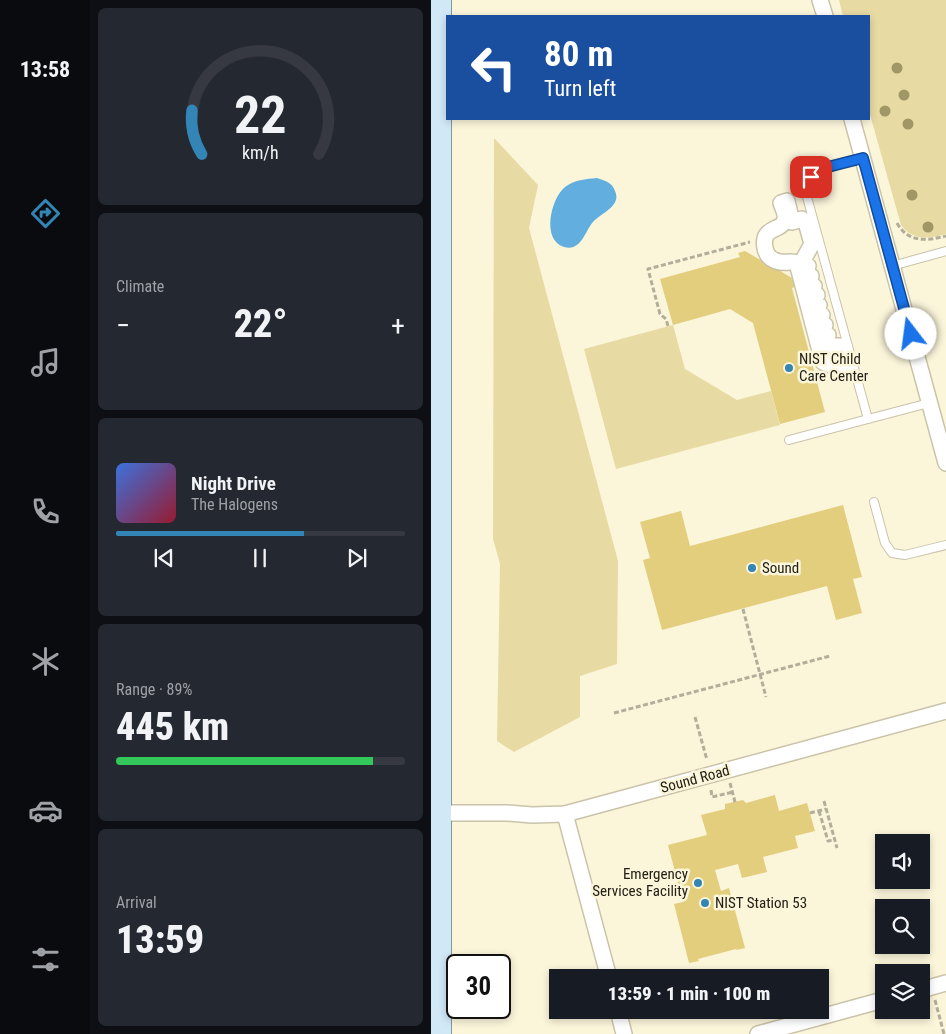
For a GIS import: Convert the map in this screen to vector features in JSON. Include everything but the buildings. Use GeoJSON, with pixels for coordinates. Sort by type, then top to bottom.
{"type":"FeatureCollection","features":[{"type":"Feature","properties":{"kind":"main road"},"geometry":{"type":"LineString","coordinates":[[439,0],[435,65],[436,810],[439,1034]]}},
{"type":"Feature","properties":{"kind":"street"},"geometry":{"type":"LineString","coordinates":[[820,0],[825,15]]}},
{"type":"Feature","properties":{"kind":"street"},"geometry":{"type":"LineString","coordinates":[[852,120],[946,463]]}},
{"type":"Feature","properties":{"kind":"street"},"geometry":{"type":"LineString","coordinates":[[787,201],[792,222],[802,219],[806,222],[812,244],[802,262],[808,266],[805,272],[811,276],[807,282],[814,286],[810,292],[817,296],[813,302],[819,305],[815,311],[822,315],[819,321],[825,325],[821,331],[828,335],[824,341],[831,344],[827,350],[831,353],[836,346],[839,346],[846,370],[841,371],[823,362],[797,264],[792,262],[780,263],[771,259],[765,251],[765,244],[766,236],[769,232],[784,223],[785,219],[781,203],[787,201]]}},
{"type":"Feature","properties":{"kind":"street","name":"Sound Road"},"geometry":{"type":"LineString","coordinates":[[436,810],[532,815],[565,814],[946,711]]}},
{"type":"Feature","properties":{"kind":"street"},"geometry":{"type":"LineString","coordinates":[[565,814],[607,969]]}},
{"type":"Feature","properties":{"kind":"street"},"geometry":{"type":"LineString","coordinates":[[758,1034],[875,1002]]}},
{"type":"Feature","properties":{"kind":"street"},"geometry":{"type":"LineString","coordinates":[[620,1019],[624,1034]]}},
{"type":"Feature","properties":{"kind":"lane"},"geometry":{"type":"LineString","coordinates":[[863,158],[818,170],[811,177],[807,192],[868,419]]}},
{"type":"Feature","properties":{"kind":"lane"},"geometry":{"type":"LineString","coordinates":[[892,266],[946,251]]}},
{"type":"Feature","properties":{"kind":"lane"},"geometry":{"type":"LineString","coordinates":[[789,440],[929,403]]}},
{"type":"Feature","properties":{"kind":"lane"},"geometry":{"type":"LineString","coordinates":[[874,502],[885,544],[892,553],[905,555],[946,545]]}},
{"type":"Feature","properties":{"kind":"path"},"geometry":{"type":"LineString","coordinates":[[895,215],[901,229],[913,238],[927,240],[946,236]]}},
{"type":"Feature","properties":{"kind":"path"},"geometry":{"type":"LineString","coordinates":[[668,326],[666,319],[661,314],[648,269],[754,240],[765,244]]}},
{"type":"Feature","properties":{"kind":"path"},"geometry":{"type":"LineString","coordinates":[[743,609],[766,697]]}},
{"type":"Feature","properties":{"kind":"path"},"geometry":{"type":"LineString","coordinates":[[614,713],[830,656]]}},
{"type":"Feature","properties":{"kind":"path"},"geometry":{"type":"LineString","coordinates":[[695,716],[707,761]]}},
{"type":"Feature","properties":{"kind":"path"},"geometry":{"type":"LineString","coordinates":[[724,787],[731,786],[735,802]]}},
{"type":"Feature","properties":{"kind":"path"},"geometry":{"type":"LineString","coordinates":[[717,788],[710,790],[711,798],[733,792]]}},
{"type":"Feature","properties":{"kind":"path"},"geometry":{"type":"LineString","coordinates":[[824,801],[837,848]]}},
{"type":"Feature","properties":{"kind":"path"},"geometry":{"type":"LineString","coordinates":[[810,813],[826,809]]}},
{"type":"Feature","properties":{"kind":"path"},"geometry":{"type":"LineString","coordinates":[[819,811],[827,841],[835,840]]}},
{"type":"Feature","properties":{"kind":"path"},"geometry":{"type":"LineString","coordinates":[[933,987],[944,1034]]}},
{"type":"Feature","properties":{"kind":"shaded area"},"geometry":{"type":"Polygon","coordinates":[[[839,0],[946,0],[946,234],[927,238],[916,236],[901,225],[870,115],[870,15],[843,15],[839,0]]]}},
{"type":"Feature","properties":{"kind":"shaded area"},"geometry":{"type":"Polygon","coordinates":[[[494,138],[538,185],[529,228],[618,561],[617,664],[580,676],[580,717],[514,752],[497,741],[500,564],[493,539],[494,138]]]}},
{"type":"Feature","properties":{"kind":"shaded area"},"geometry":{"type":"Polygon","coordinates":[[[673,325],[685,369],[737,400],[771,391],[780,425],[616,469],[584,349],[673,325]]]}},
{"type":"Feature","properties":{"kind":"water"},"geometry":{"type":"Polygon","coordinates":[[[597,178],[608,182],[612,186],[615,191],[616,201],[610,209],[593,222],[579,244],[570,248],[564,247],[557,243],[552,236],[552,209],[556,200],[560,192],[572,183],[597,178]]]}},
{"type":"Feature","properties":{"kind":"place","name":"NIST Child Care Center"},"geometry":{"type":"Point","coordinates":[789,368]}},
{"type":"Feature","properties":{"kind":"place","name":"Sound"},"geometry":{"type":"Point","coordinates":[752,568]}},
{"type":"Feature","properties":{"kind":"place","name":"Emergency Services Facility"},"geometry":{"type":"Point","coordinates":[698,883]}},
{"type":"Feature","properties":{"kind":"place","name":"NIST Station 53"},"geometry":{"type":"Point","coordinates":[705,903]}},
{"type":"Feature","properties":{"kind":"route"},"geometry":{"type":"LineString","coordinates":[[811,177],[818,170],[863,158],[911,334]]}}]}
